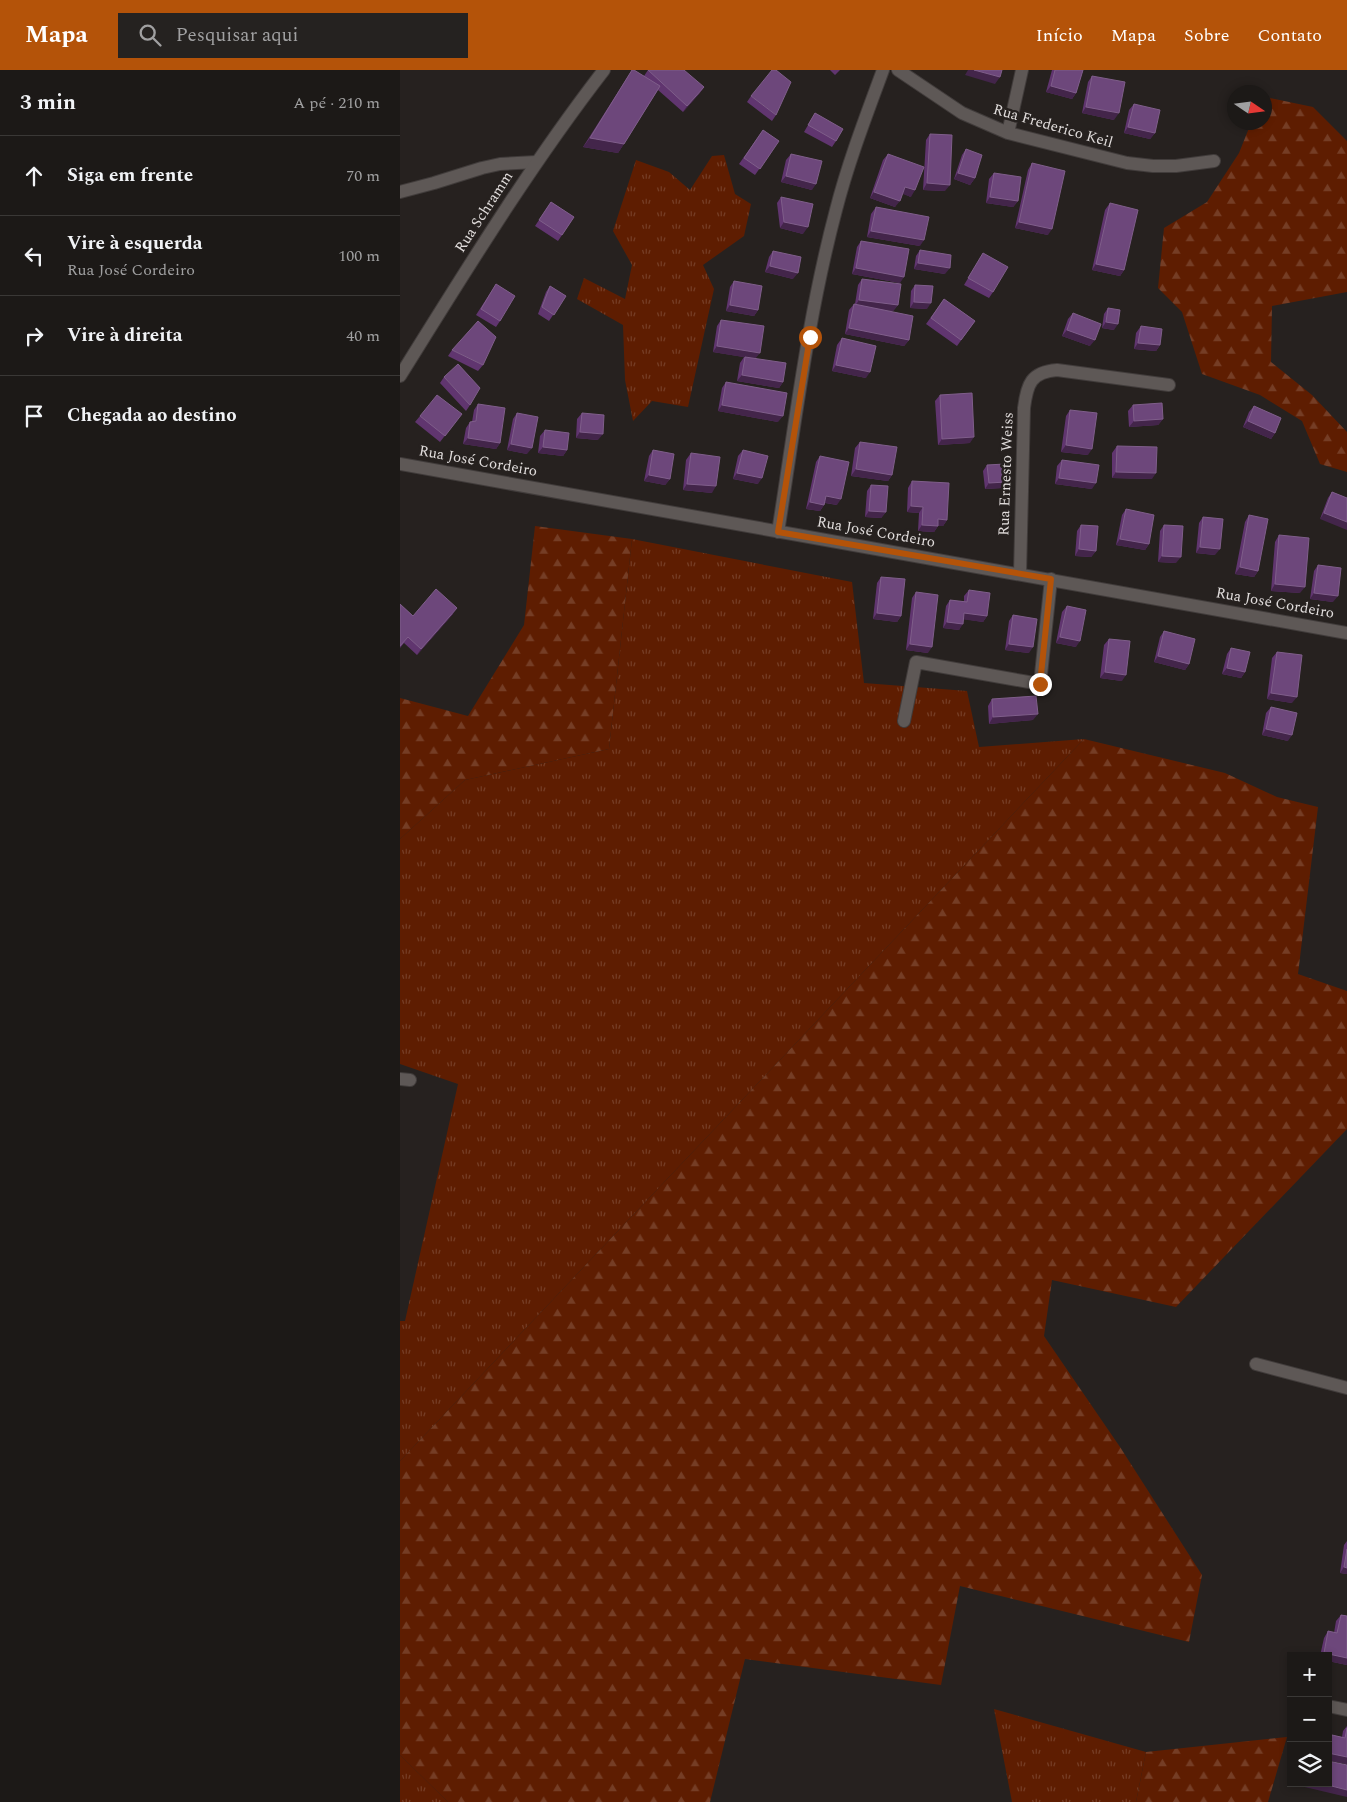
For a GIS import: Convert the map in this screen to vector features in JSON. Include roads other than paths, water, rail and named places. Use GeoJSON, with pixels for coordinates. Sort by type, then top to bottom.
{"type":"FeatureCollection","features":[{"type":"Feature","properties":{"kind":"street","name":"Rua Schramm"},"geometry":{"type":"LineString","coordinates":[[400,376],[461,277],[536,162],[604,70]]}},
{"type":"Feature","properties":{"kind":"street"},"geometry":{"type":"LineString","coordinates":[[778,532],[810,337],[830,238],[850,160],[883,70]]}},
{"type":"Feature","properties":{"kind":"street","name":"Rua Frederico Keil"},"geometry":{"type":"LineString","coordinates":[[898,70],[962,113],[1008,133],[1127,163],[1176,166],[1214,160]]}},
{"type":"Feature","properties":{"kind":"street"},"geometry":{"type":"LineString","coordinates":[[1008,133],[1022,70]]}},
{"type":"Feature","properties":{"kind":"street"},"geometry":{"type":"LineString","coordinates":[[400,192],[500,164],[536,162]]}},
{"type":"Feature","properties":{"kind":"street","name":"Rua Ernesto Weiss"},"geometry":{"type":"LineString","coordinates":[[1020,574],[1024,408],[1029,385],[1035,377],[1046,371],[1057,370],[1169,385]]}},
{"type":"Feature","properties":{"kind":"street","name":"Rua José Cordeiro"},"geometry":{"type":"LineString","coordinates":[[400,464],[1347,633]]}},
{"type":"Feature","properties":{"kind":"street"},"geometry":{"type":"LineString","coordinates":[[904,721],[916,662],[1040,684],[1051,579]]}},
{"type":"Feature","properties":{"kind":"street"},"geometry":{"type":"LineString","coordinates":[[1256,1364],[1347,1388]]}},
{"type":"Feature","properties":{"kind":"street"},"geometry":{"type":"LineString","coordinates":[[1332,1707],[1347,1710]]}}]}
